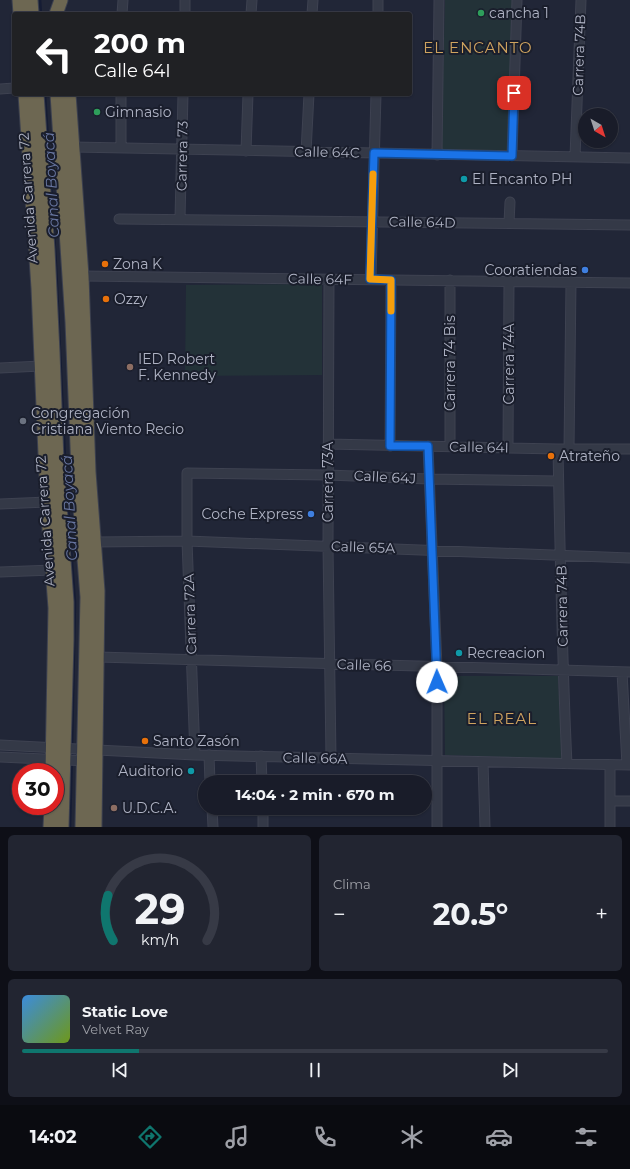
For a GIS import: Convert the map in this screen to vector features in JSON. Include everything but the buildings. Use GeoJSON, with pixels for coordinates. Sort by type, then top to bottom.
{"type":"FeatureCollection","features":[{"type":"Feature","properties":{"kind":"highway"},"geometry":{"type":"LineString","coordinates":[[19,0],[20,12]]}},
{"type":"Feature","properties":{"kind":"highway"},"geometry":{"type":"LineString","coordinates":[[31,0],[32,12]]}},
{"type":"Feature","properties":{"kind":"highway"},"geometry":{"type":"LineString","coordinates":[[51,0],[52,12]]}},
{"type":"Feature","properties":{"kind":"highway"},"geometry":{"type":"LineString","coordinates":[[57,12],[60,0]]}},
{"type":"Feature","properties":{"kind":"highway"},"geometry":{"type":"LineString","coordinates":[[64,0],[64,12]]}},
{"type":"Feature","properties":{"kind":"highway","name":"Avenida Carrera 72"},"geometry":{"type":"LineString","coordinates":[[25,96],[38,288],[47,502],[53,570],[62,827]]}},
{"type":"Feature","properties":{"kind":"highway","name":"Avenida Carrera 72"},"geometry":{"type":"LineString","coordinates":[[37,96],[47,232],[58,485],[67,602],[67,640],[60,756]]}},
{"type":"Feature","properties":{"kind":"highway"},"geometry":{"type":"LineString","coordinates":[[57,96],[72,322],[76,452],[87,597],[86,755],[82,827]]}},
{"type":"Feature","properties":{"kind":"highway"},"geometry":{"type":"LineString","coordinates":[[68,96],[82,276],[88,472],[98,591],[98,657],[86,755],[95,827]]}},
{"type":"Feature","properties":{"kind":"highway"},"geometry":{"type":"LineString","coordinates":[[33,216],[47,232]]}},
{"type":"Feature","properties":{"kind":"highway"},"geometry":{"type":"LineString","coordinates":[[75,406],[86,387]]}},
{"type":"Feature","properties":{"kind":"highway"},"geometry":{"type":"LineString","coordinates":[[44,443],[55,423]]}},
{"type":"Feature","properties":{"kind":"highway"},"geometry":{"type":"LineString","coordinates":[[76,452],[88,472]]}},
{"type":"Feature","properties":{"kind":"highway"},"geometry":{"type":"LineString","coordinates":[[50,827],[51,815]]}},
{"type":"Feature","properties":{"kind":"street"},"geometry":{"type":"LineString","coordinates":[[122,0],[122,12]]}},
{"type":"Feature","properties":{"kind":"street"},"geometry":{"type":"LineString","coordinates":[[185,12],[186,0]]}},
{"type":"Feature","properties":{"kind":"street"},"geometry":{"type":"LineString","coordinates":[[251,12],[252,0]]}},
{"type":"Feature","properties":{"kind":"street"},"geometry":{"type":"LineString","coordinates":[[312,12],[313,0]]}},
{"type":"Feature","properties":{"kind":"street"},"geometry":{"type":"LineString","coordinates":[[378,0],[378,12]]}},
{"type":"Feature","properties":{"kind":"street"},"geometry":{"type":"LineString","coordinates":[[437,154],[439,0]]}},
{"type":"Feature","properties":{"kind":"street"},"geometry":{"type":"LineString","coordinates":[[512,156],[518,0]]}},
{"type":"Feature","properties":{"kind":"street","name":"Carrera 74B"},"geometry":{"type":"LineString","coordinates":[[575,157],[581,0]]}},
{"type":"Feature","properties":{"kind":"street"},"geometry":{"type":"LineString","coordinates":[[0,89],[12,88]]}},
{"type":"Feature","properties":{"kind":"street"},"geometry":{"type":"LineString","coordinates":[[121,96],[121,148]]}},
{"type":"Feature","properties":{"kind":"street","name":"Carrera 73"},"geometry":{"type":"LineString","coordinates":[[180,218],[183,96]]}},
{"type":"Feature","properties":{"kind":"street"},"geometry":{"type":"LineString","coordinates":[[246,151],[248,96]]}},
{"type":"Feature","properties":{"kind":"street"},"geometry":{"type":"LineString","coordinates":[[306,152],[308,96]]}},
{"type":"Feature","properties":{"kind":"street"},"geometry":{"type":"LineString","coordinates":[[370,279],[376,96]]}},
{"type":"Feature","properties":{"kind":"street","name":"Calle 64C"},"geometry":{"type":"LineString","coordinates":[[72,147],[630,158]]}},
{"type":"Feature","properties":{"kind":"street"},"geometry":{"type":"LineString","coordinates":[[509,223],[510,202]]}},
{"type":"Feature","properties":{"kind":"street","name":"Calle 64D"},"geometry":{"type":"LineString","coordinates":[[119,219],[180,218],[630,225]]}},
{"type":"Feature","properties":{"kind":"street","name":"Calle 64F"},"geometry":{"type":"LineString","coordinates":[[82,276],[450,280],[630,284]]}},
{"type":"Feature","properties":{"kind":"street","name":"Carrera 73A"},"geometry":{"type":"LineString","coordinates":[[329,279],[328,546],[331,664],[331,758]]}},
{"type":"Feature","properties":{"kind":"street"},"geometry":{"type":"LineString","coordinates":[[390,446],[391,280]]}},
{"type":"Feature","properties":{"kind":"street","name":"Carrera 74 Bis"},"geometry":{"type":"LineString","coordinates":[[450,280],[450,446]]}},
{"type":"Feature","properties":{"kind":"street","name":"Carrera 74A"},"geometry":{"type":"LineString","coordinates":[[508,447],[509,282]]}},
{"type":"Feature","properties":{"kind":"street"},"geometry":{"type":"LineString","coordinates":[[569,449],[571,282]]}},
{"type":"Feature","properties":{"kind":"street"},"geometry":{"type":"LineString","coordinates":[[0,368],[41,366]]}},
{"type":"Feature","properties":{"kind":"street","name":"Calle 64I"},"geometry":{"type":"LineString","coordinates":[[328,444],[558,449],[630,448]]}},
{"type":"Feature","properties":{"kind":"street"},"geometry":{"type":"LineString","coordinates":[[428,446],[437,667],[437,827]]}},
{"type":"Feature","properties":{"kind":"street","name":"Carrera 74B"},"geometry":{"type":"LineString","coordinates":[[558,449],[566,764]]}},
{"type":"Feature","properties":{"kind":"street","name":"Calle 64J"},"geometry":{"type":"LineString","coordinates":[[187,473],[558,481]]}},
{"type":"Feature","properties":{"kind":"street","name":"Carrera 72A"},"geometry":{"type":"LineString","coordinates":[[187,473],[187,541],[195,755]]}},
{"type":"Feature","properties":{"kind":"street"},"geometry":{"type":"LineString","coordinates":[[0,504],[47,502]]}},
{"type":"Feature","properties":{"kind":"street","name":"Calle 65A"},"geometry":{"type":"LineString","coordinates":[[95,542],[187,541],[630,558]]}},
{"type":"Feature","properties":{"kind":"street"},"geometry":{"type":"LineString","coordinates":[[0,572],[53,570]]}},
{"type":"Feature","properties":{"kind":"street","name":"Calle 66"},"geometry":{"type":"LineString","coordinates":[[98,657],[626,672]]}},
{"type":"Feature","properties":{"kind":"street"},"geometry":{"type":"LineString","coordinates":[[626,672],[629,765]]}},
{"type":"Feature","properties":{"kind":"street","name":"Calle 66A"},"geometry":{"type":"LineString","coordinates":[[0,745],[60,756]]}},
{"type":"Feature","properties":{"kind":"street"},"geometry":{"type":"LineString","coordinates":[[208,755],[209,775]]}},
{"type":"Feature","properties":{"kind":"street","name":"Calle 66A"},"geometry":{"type":"LineString","coordinates":[[0,757],[208,755],[629,765]]}},
{"type":"Feature","properties":{"kind":"street"},"geometry":{"type":"LineString","coordinates":[[261,756],[262,775]]}},
{"type":"Feature","properties":{"kind":"street"},"geometry":{"type":"LineString","coordinates":[[483,762],[486,827]]}},
{"type":"Feature","properties":{"kind":"street"},"geometry":{"type":"LineString","coordinates":[[610,765],[610,827]]}},
{"type":"Feature","properties":{"kind":"street"},"geometry":{"type":"LineString","coordinates":[[610,801],[630,801]]}},
{"type":"Feature","properties":{"kind":"street"},"geometry":{"type":"LineString","coordinates":[[212,815],[213,827]]}},
{"type":"Feature","properties":{"kind":"street"},"geometry":{"type":"LineString","coordinates":[[263,815],[263,827]]}},
{"type":"Feature","properties":{"kind":"shaded area","name":"EL ENCANTO"},"geometry":{"type":"Polygon","coordinates":[[[445,0],[514,0],[509,153],[441,151],[445,0]]]}},
{"type":"Feature","properties":{"kind":"shaded area"},"geometry":{"type":"Polygon","coordinates":[[[322,284],[322,375],[185,376],[186,285],[322,284]]]}},
{"type":"Feature","properties":{"kind":"shaded area"},"geometry":{"type":"Polygon","coordinates":[[[444,676],[558,676],[562,759],[445,755],[444,676]]]}},
{"type":"Feature","properties":{"kind":"waterway","name":"Canal Boyacá"},"geometry":{"type":"LineString","coordinates":[[40,0],[41,12]]}},
{"type":"Feature","properties":{"kind":"waterway","name":"Canal Boyacá"},"geometry":{"type":"LineString","coordinates":[[45,96],[56,265],[66,479],[75,602],[72,747]]}},
{"type":"Feature","properties":{"kind":"waterway","name":"Canal Boyacá"},"geometry":{"type":"LineString","coordinates":[[70,827],[72,752]]}},
{"type":"Feature","properties":{"kind":"slow traffic"},"geometry":{"type":"LineString","coordinates":[[373,174],[370,279],[391,280],[391,311]]}},
{"type":"Feature","properties":{"kind":"place","name":"cancha 1"},"geometry":{"type":"Point","coordinates":[481,13]}},
{"type":"Feature","properties":{"kind":"place","name":"Gimnasio"},"geometry":{"type":"Point","coordinates":[97,112]}},
{"type":"Feature","properties":{"kind":"place","name":"El Encanto PH"},"geometry":{"type":"Point","coordinates":[464,179]}},
{"type":"Feature","properties":{"kind":"place","name":"Zona K"},"geometry":{"type":"Point","coordinates":[105,264]}},
{"type":"Feature","properties":{"kind":"place","name":"Cooratiendas"},"geometry":{"type":"Point","coordinates":[585,270]}},
{"type":"Feature","properties":{"kind":"place","name":"Ozzy"},"geometry":{"type":"Point","coordinates":[106,299]}},
{"type":"Feature","properties":{"kind":"place","name":"IED Robert F. Kennedy"},"geometry":{"type":"Point","coordinates":[130,367]}},
{"type":"Feature","properties":{"kind":"place","name":"Congregación Cristiana Viento Recio"},"geometry":{"type":"Point","coordinates":[23,421]}},
{"type":"Feature","properties":{"kind":"place","name":"Atrateño"},"geometry":{"type":"Point","coordinates":[551,456]}},
{"type":"Feature","properties":{"kind":"place","name":"Coche Express"},"geometry":{"type":"Point","coordinates":[311,514]}},
{"type":"Feature","properties":{"kind":"place","name":"Recreacion"},"geometry":{"type":"Point","coordinates":[459,653]}},
{"type":"Feature","properties":{"kind":"place","name":"Santo Zasón"},"geometry":{"type":"Point","coordinates":[145,741]}},
{"type":"Feature","properties":{"kind":"place","name":"Auditorio"},"geometry":{"type":"Point","coordinates":[191,771]}},
{"type":"Feature","properties":{"kind":"place","name":"U.D.C.A."},"geometry":{"type":"Point","coordinates":[114,808]}},
{"type":"Feature","properties":{"kind":"district","name":"EL ENCANTO"},"geometry":{"type":"Point","coordinates":[478,47]}},
{"type":"Feature","properties":{"kind":"district","name":"EL REAL"},"geometry":{"type":"Point","coordinates":[502,718]}},
{"type":"Feature","properties":{"kind":"route"},"geometry":{"type":"LineString","coordinates":[[437,682],[428,446],[390,446],[391,280],[370,279],[374,153],[512,156],[514,93]]}}]}
